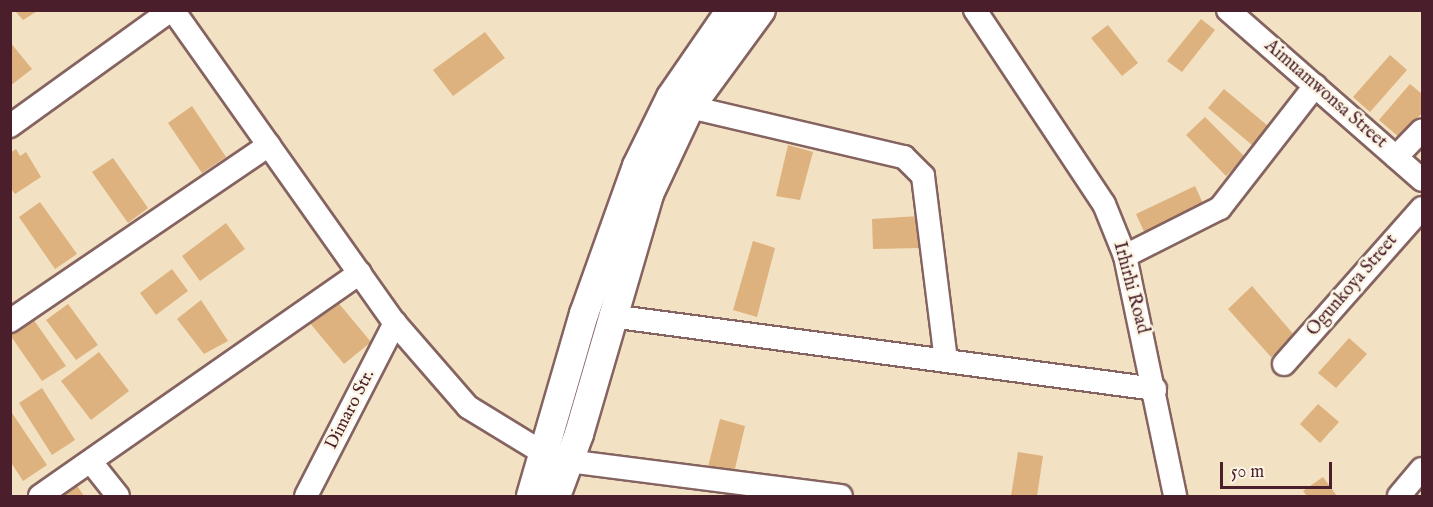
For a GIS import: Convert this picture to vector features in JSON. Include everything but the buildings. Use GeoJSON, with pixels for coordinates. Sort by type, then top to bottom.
{"type":"FeatureCollection","features":[{"type":"Feature","properties":{"kind":"main road"},"geometry":{"type":"LineString","coordinates":[[555,496],[555,457],[584,314],[636,166],[671,97],[731,10]]}},
{"type":"Feature","properties":{"kind":"main road"},"geometry":{"type":"LineString","coordinates":[[531,496],[555,457],[579,434],[611,316],[649,194],[690,107],[761,10]]}},
{"type":"Feature","properties":{"kind":"street"},"geometry":{"type":"LineString","coordinates":[[10,126],[172,10],[395,323],[468,407],[555,457],[841,496]]}},
{"type":"Feature","properties":{"kind":"street","name":"Irhirhi Road"},"geometry":{"type":"LineString","coordinates":[[975,10],[1079,162],[1104,204],[1125,256],[1155,389],[1175,496]]}},
{"type":"Feature","properties":{"kind":"street","name":"Aimuamwonsa Street"},"geometry":{"type":"LineString","coordinates":[[1228,10],[1422,180]]}},
{"type":"Feature","properties":{"kind":"street"},"geometry":{"type":"LineString","coordinates":[[1125,256],[1220,208],[1315,86]]}},
{"type":"Feature","properties":{"kind":"street"},"geometry":{"type":"LineString","coordinates":[[690,107],[904,158],[923,176],[946,361]]}},
{"type":"Feature","properties":{"kind":"street"},"geometry":{"type":"LineString","coordinates":[[1396,157],[1422,130]]}},
{"type":"Feature","properties":{"kind":"street"},"geometry":{"type":"LineString","coordinates":[[10,321],[269,145]]}},
{"type":"Feature","properties":{"kind":"street","name":"Ogunkoya Street"},"geometry":{"type":"LineString","coordinates":[[1284,364],[1422,208]]}},
{"type":"Feature","properties":{"kind":"street"},"geometry":{"type":"LineString","coordinates":[[40,496],[360,273]]}},
{"type":"Feature","properties":{"kind":"street"},"geometry":{"type":"LineString","coordinates":[[611,316],[1155,389]]}},
{"type":"Feature","properties":{"kind":"street","name":"Dimaro Str."},"geometry":{"type":"LineString","coordinates":[[306,496],[395,323]]}},
{"type":"Feature","properties":{"kind":"street"},"geometry":{"type":"LineString","coordinates":[[91,462],[118,496]]}},
{"type":"Feature","properties":{"kind":"street"},"geometry":{"type":"LineString","coordinates":[[1399,496],[1422,469]]}}]}
